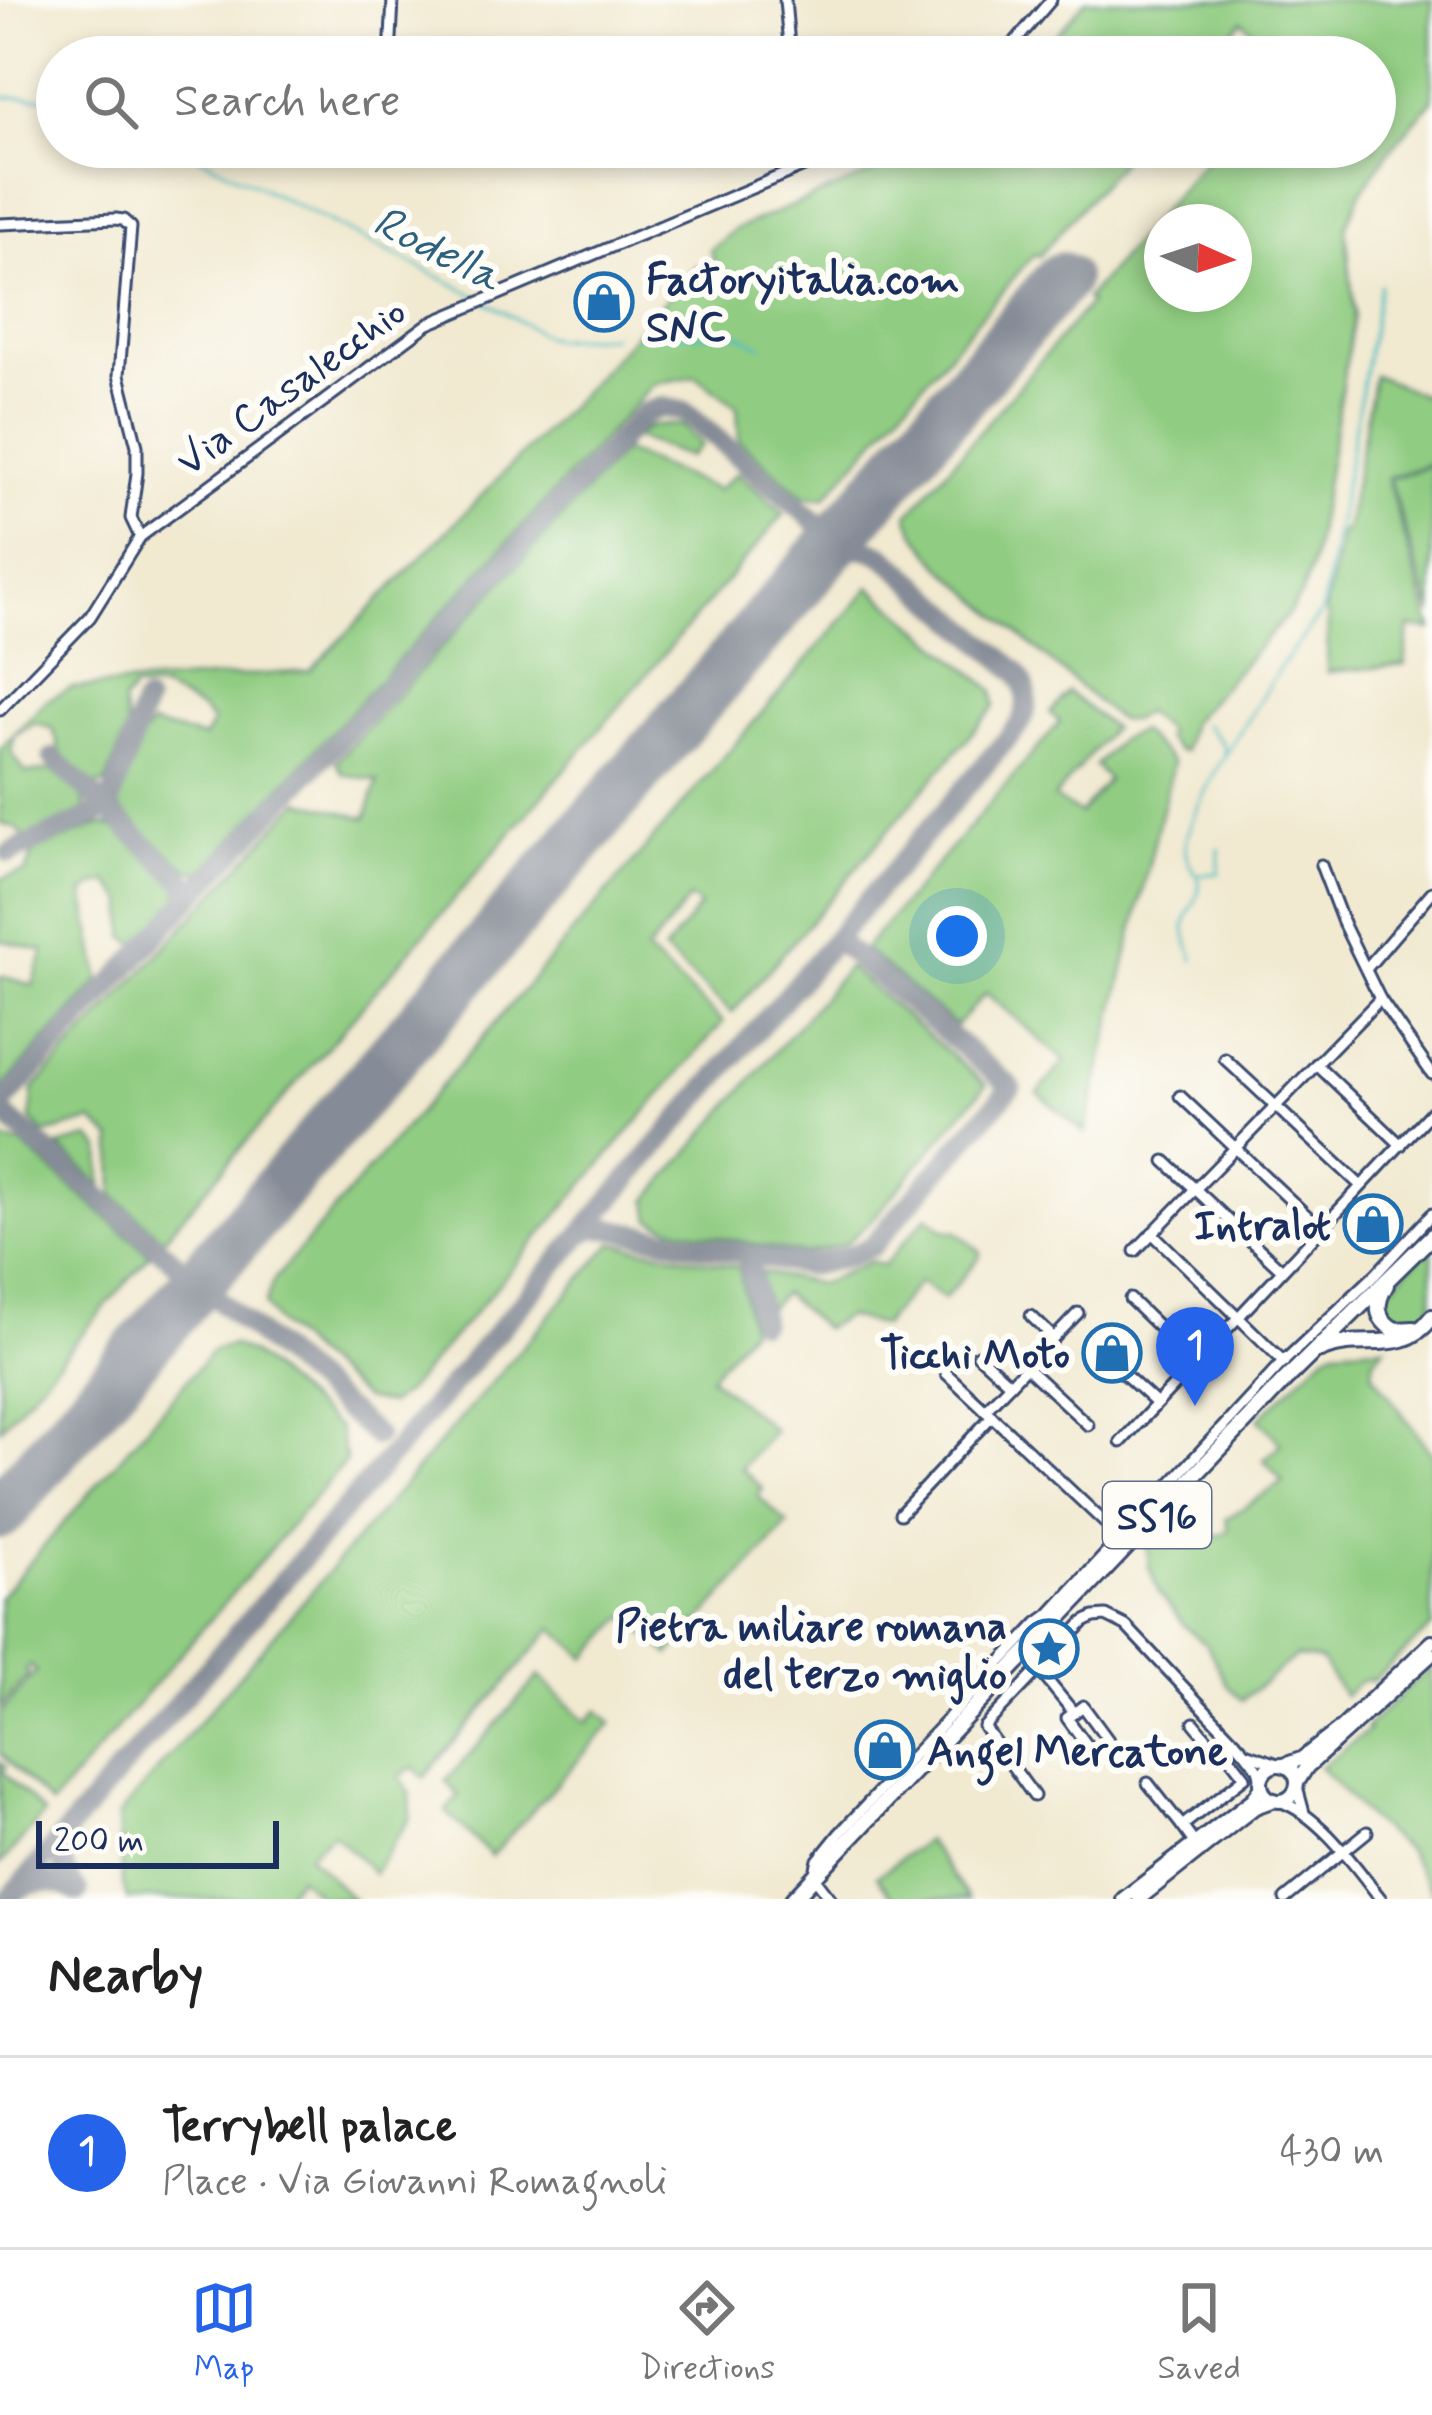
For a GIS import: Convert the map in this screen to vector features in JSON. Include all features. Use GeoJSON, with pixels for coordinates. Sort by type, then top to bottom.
{"type":"FeatureCollection","features":[{"type":"Feature","properties":{"kind":"main road","name":"SS16"},"geometry":{"type":"LineString","coordinates":[[793,1899],[1026,1647],[1388,1281],[1429,1224]]}},
{"type":"Feature","properties":{"kind":"main road"},"geometry":{"type":"LineString","coordinates":[[1388,1281],[1378,1309],[1390,1328],[1411,1330],[1432,1316]]}},
{"type":"Feature","properties":{"kind":"main road"},"geometry":{"type":"LineString","coordinates":[[1306,1359],[1342,1343],[1406,1340],[1432,1316]]}},
{"type":"Feature","properties":{"kind":"main road"},"geometry":{"type":"LineString","coordinates":[[1123,1899],[1252,1799],[1264,1772],[1301,1759],[1341,1728],[1432,1642]]}},
{"type":"Feature","properties":{"kind":"main road"},"geometry":{"type":"LineString","coordinates":[[1139,1899],[1255,1808],[1292,1796],[1306,1768],[1432,1654]]}},
{"type":"Feature","properties":{"kind":"main road"},"geometry":{"type":"LineString","coordinates":[[1281,1765],[1294,1772],[1297,1785]]}},
{"type":"Feature","properties":{"kind":"main road"},"geometry":{"type":"LineString","coordinates":[[1261,1785],[1266,1796],[1276,1801]]}},
{"type":"Feature","properties":{"kind":"street"},"geometry":{"type":"LineString","coordinates":[[391,36],[393,0]]}},
{"type":"Feature","properties":{"kind":"street"},"geometry":{"type":"LineString","coordinates":[[785,0],[788,36]]}},
{"type":"Feature","properties":{"kind":"street"},"geometry":{"type":"LineString","coordinates":[[1020,36],[1051,0]]}},
{"type":"Feature","properties":{"kind":"street","name":"Via Casalecchio"},"geometry":{"type":"LineString","coordinates":[[0,710],[90,617],[140,537],[428,324],[802,168]]}},
{"type":"Feature","properties":{"kind":"street"},"geometry":{"type":"LineString","coordinates":[[0,224],[116,219],[131,227],[119,375],[137,446],[131,518],[140,537]]}},
{"type":"Feature","properties":{"kind":"street"},"geometry":{"type":"LineString","coordinates":[[1321,865],[1380,999],[1432,1074]]}},
{"type":"Feature","properties":{"kind":"street"},"geometry":{"type":"LineString","coordinates":[[1366,969],[1432,892]]}},
{"type":"Feature","properties":{"kind":"street"},"geometry":{"type":"LineString","coordinates":[[1135,1251],[1380,999]]}},
{"type":"Feature","properties":{"kind":"street"},"geometry":{"type":"LineString","coordinates":[[1226,1059],[1361,1186]]}},
{"type":"Feature","properties":{"kind":"street"},"geometry":{"type":"LineString","coordinates":[[1316,1064],[1401,1145]]}},
{"type":"Feature","properties":{"kind":"street"},"geometry":{"type":"LineString","coordinates":[[1180,1096],[1321,1229]]}},
{"type":"Feature","properties":{"kind":"street"},"geometry":{"type":"LineString","coordinates":[[1120,1442],[1432,1112]]}},
{"type":"Feature","properties":{"kind":"street"},"geometry":{"type":"LineString","coordinates":[[1165,1161],[1282,1270]]}},
{"type":"Feature","properties":{"kind":"street"},"geometry":{"type":"LineString","coordinates":[[831,1899],[814,1876],[818,1860],[838,1834],[1026,1647],[1038,1623],[1283,1362],[1429,1224]]}},
{"type":"Feature","properties":{"kind":"street"},"geometry":{"type":"LineString","coordinates":[[1152,1232],[1283,1362]]}},
{"type":"Feature","properties":{"kind":"street"},"geometry":{"type":"LineString","coordinates":[[1130,1300],[1196,1362]]}},
{"type":"Feature","properties":{"kind":"street"},"geometry":{"type":"LineString","coordinates":[[900,1514],[1010,1384],[1078,1313]]}},
{"type":"Feature","properties":{"kind":"street"},"geometry":{"type":"LineString","coordinates":[[1031,1316],[1054,1338]]}},
{"type":"Feature","properties":{"kind":"street"},"geometry":{"type":"LineString","coordinates":[[979,1355],[1010,1384]]}},
{"type":"Feature","properties":{"kind":"street"},"geometry":{"type":"LineString","coordinates":[[1283,1362],[1306,1359]]}},
{"type":"Feature","properties":{"kind":"street"},"geometry":{"type":"LineString","coordinates":[[1112,1363],[1156,1403]]}},
{"type":"Feature","properties":{"kind":"street"},"geometry":{"type":"LineString","coordinates":[[1026,1367],[1088,1425]]}},
{"type":"Feature","properties":{"kind":"street"},"geometry":{"type":"LineString","coordinates":[[946,1373],[1120,1537]]}},
{"type":"Feature","properties":{"kind":"street"},"geometry":{"type":"LineString","coordinates":[[1034,1796],[984,1727],[1084,1622],[1106,1616],[1141,1640],[1235,1741],[1258,1769],[1261,1785]]}},
{"type":"Feature","properties":{"kind":"street"},"geometry":{"type":"LineString","coordinates":[[1039,1670],[1074,1713]]}},
{"type":"Feature","properties":{"kind":"street"},"geometry":{"type":"LineString","coordinates":[[1083,1706],[1108,1740],[1092,1751],[1067,1718],[1074,1713],[1083,1706]]}},
{"type":"Feature","properties":{"kind":"street"},"geometry":{"type":"LineString","coordinates":[[1194,1723],[1220,1753],[1235,1741]]}},
{"type":"Feature","properties":{"kind":"street"},"geometry":{"type":"LineString","coordinates":[[1183,1826],[1245,1777],[1224,1750]]}},
{"type":"Feature","properties":{"kind":"street"},"geometry":{"type":"LineString","coordinates":[[1244,1751],[1281,1765]]}},
{"type":"Feature","properties":{"kind":"street"},"geometry":{"type":"LineString","coordinates":[[1148,1783],[1195,1844]]}},
{"type":"Feature","properties":{"kind":"street"},"geometry":{"type":"LineString","coordinates":[[1297,1785],[1304,1813]]}},
{"type":"Feature","properties":{"kind":"street"},"geometry":{"type":"LineString","coordinates":[[1276,1801],[1304,1813],[1381,1899]]}},
{"type":"Feature","properties":{"kind":"street"},"geometry":{"type":"LineString","coordinates":[[1285,1899],[1367,1832]]}},
{"type":"Feature","properties":{"kind":"street"},"geometry":{"type":"LineString","coordinates":[[1298,1887],[1307,1899]]}},
{"type":"Feature","properties":{"kind":"green space"},"geometry":{"type":"Polygon","coordinates":[[[1086,0],[1432,0],[1432,101],[1396,143],[1396,36],[1259,36],[1242,21],[1229,36],[1055,36],[1086,0]]]}},
{"type":"Feature","properties":{"kind":"green space"},"geometry":{"type":"Polygon","coordinates":[[[884,168],[1115,168],[1039,256],[1034,254],[825,498],[805,497],[739,441],[737,407],[696,376],[654,384],[201,873],[188,869],[122,815],[118,801],[143,735],[152,725],[204,738],[213,722],[202,710],[162,689],[133,689],[123,703],[127,728],[105,784],[90,784],[61,754],[53,729],[36,723],[15,735],[11,752],[26,773],[52,770],[82,796],[85,807],[79,817],[25,838],[15,827],[0,824],[0,749],[47,700],[71,688],[310,671],[581,394],[696,266],[703,280],[719,274],[710,250],[736,229],[884,168]]]}},
{"type":"Feature","properties":{"kind":"green space"},"geometry":{"type":"Polygon","coordinates":[[[1198,168],[1378,168],[1346,228],[1354,315],[1311,568],[1291,611],[1191,722],[1184,751],[1178,751],[1165,738],[1167,731],[1144,712],[1132,720],[1118,720],[943,568],[914,531],[908,515],[1090,303],[1086,299],[1144,231],[1144,312],[1252,312],[1252,204],[1167,204],[1198,168]]]}},
{"type":"Feature","properties":{"kind":"green space"},"geometry":{"type":"Polygon","coordinates":[[[1374,375],[1432,399],[1432,463],[1387,478],[1432,630],[1409,627],[1405,665],[1327,672],[1325,613],[1341,531],[1346,531],[1374,375]]]}},
{"type":"Feature","properties":{"kind":"green space"},"geometry":{"type":"Polygon","coordinates":[[[652,425],[681,425],[701,444],[689,457],[635,437],[652,425]]]}},
{"type":"Feature","properties":{"kind":"green space"},"geometry":{"type":"Polygon","coordinates":[[[623,451],[717,490],[737,473],[784,514],[163,1239],[114,1195],[113,1139],[92,1121],[44,1134],[31,1119],[33,1090],[300,801],[366,818],[378,781],[343,774],[336,762],[623,451]]]}},
{"type":"Feature","properties":{"kind":"green space"},"geometry":{"type":"Polygon","coordinates":[[[1432,465],[1432,614],[1389,479],[1432,465]]]}},
{"type":"Feature","properties":{"kind":"green space"},"geometry":{"type":"Polygon","coordinates":[[[870,587],[993,690],[995,706],[732,1013],[664,951],[700,906],[690,898],[646,952],[723,1022],[407,1391],[390,1404],[364,1399],[280,1326],[265,1305],[273,1281],[870,587]]]}},
{"type":"Feature","properties":{"kind":"green space"},"geometry":{"type":"Polygon","coordinates":[[[1068,692],[1112,728],[1054,798],[1080,814],[1108,779],[1095,766],[1120,739],[1140,731],[1173,763],[1085,1133],[1038,1093],[1065,1061],[986,993],[956,1026],[864,949],[1060,722],[1050,713],[1068,692]]]}},
{"type":"Feature","properties":{"kind":"green space"},"geometry":{"type":"Polygon","coordinates":[[[100,825],[113,827],[178,885],[178,899],[137,944],[125,937],[125,902],[108,882],[84,893],[100,980],[0,1090],[0,976],[33,985],[44,951],[0,940],[0,879],[26,872],[34,851],[100,825]]]}},
{"type":"Feature","properties":{"kind":"green space"},"geometry":{"type":"Polygon","coordinates":[[[848,967],[986,1085],[872,1220],[845,1244],[804,1254],[651,1219],[648,1200],[848,967]]]}},
{"type":"Feature","properties":{"kind":"green space"},"geometry":{"type":"Polygon","coordinates":[[[90,1138],[101,1149],[102,1185],[58,1146],[90,1138]]]}},
{"type":"Feature","properties":{"kind":"green space"},"geometry":{"type":"Polygon","coordinates":[[[0,1140],[23,1145],[150,1255],[0,1429],[0,1140]]]}},
{"type":"Feature","properties":{"kind":"green space"},"geometry":{"type":"Polygon","coordinates":[[[927,1216],[981,1252],[944,1299],[919,1282],[882,1326],[846,1316],[824,1329],[783,1293],[768,1309],[760,1272],[820,1284],[871,1261],[883,1266],[927,1216]]]}},
{"type":"Feature","properties":{"kind":"green space"},"geometry":{"type":"Polygon","coordinates":[[[612,1243],[739,1267],[750,1328],[710,1377],[774,1430],[741,1468],[763,1489],[758,1496],[788,1524],[669,1655],[625,1616],[587,1658],[553,1628],[424,1777],[413,1767],[399,1777],[410,1793],[411,1816],[374,1873],[333,1833],[308,1855],[352,1899],[323,1899],[299,1877],[280,1899],[127,1899],[118,1816],[612,1243]]]}},
{"type":"Feature","properties":{"kind":"green space"},"geometry":{"type":"Polygon","coordinates":[[[1432,1245],[1432,1307],[1415,1324],[1400,1327],[1384,1314],[1388,1290],[1432,1245]]]}},
{"type":"Feature","properties":{"kind":"green space"},"geometry":{"type":"Polygon","coordinates":[[[232,1345],[252,1354],[338,1428],[346,1461],[51,1805],[0,1753],[0,1713],[36,1672],[30,1665],[29,1674],[0,1707],[0,1597],[213,1350],[232,1345]]]}},
{"type":"Feature","properties":{"kind":"green space"},"geometry":{"type":"Polygon","coordinates":[[[1385,1346],[1374,1359],[1372,1372],[1432,1454],[1432,1627],[1371,1682],[1359,1682],[1344,1696],[1320,1660],[1296,1656],[1242,1700],[1227,1685],[1207,1645],[1159,1593],[1149,1567],[1147,1539],[1220,1535],[1229,1530],[1226,1519],[1283,1482],[1264,1460],[1281,1444],[1259,1419],[1325,1354],[1335,1349],[1385,1346]]]}},
{"type":"Feature","properties":{"kind":"green space"},"geometry":{"type":"Polygon","coordinates":[[[1432,1667],[1432,1892],[1407,1850],[1369,1819],[1320,1767],[1369,1730],[1367,1726],[1432,1667]]]}},
{"type":"Feature","properties":{"kind":"green space"},"geometry":{"type":"Polygon","coordinates":[[[539,1676],[587,1722],[598,1710],[612,1723],[491,1856],[446,1811],[459,1796],[446,1781],[539,1676]]]}},
{"type":"Feature","properties":{"kind":"green space"},"geometry":{"type":"Polygon","coordinates":[[[0,1762],[6,1767],[3,1772],[44,1814],[0,1865],[0,1762]]]}},
{"type":"Feature","properties":{"kind":"green space"},"geometry":{"type":"Polygon","coordinates":[[[926,1840],[969,1899],[894,1899],[877,1876],[926,1840]]]}},
{"type":"Feature","properties":{"kind":"waterway","name":"Rodella"},"geometry":{"type":"LineString","coordinates":[[0,97],[36,98]]}},
{"type":"Feature","properties":{"kind":"waterway","name":"Rodella"},"geometry":{"type":"LineString","coordinates":[[222,168],[479,297]]}},
{"type":"Feature","properties":{"kind":"waterway","name":"Rodella"},"geometry":{"type":"LineString","coordinates":[[1322,611],[1380,285]]}},
{"type":"Feature","properties":{"kind":"waterway","name":"Rodella"},"geometry":{"type":"LineString","coordinates":[[487,302],[546,337],[612,336]]}},
{"type":"Feature","properties":{"kind":"waterway","name":"Rodella"},"geometry":{"type":"LineString","coordinates":[[636,336],[738,334],[762,346]]}},
{"type":"Feature","properties":{"kind":"waterway","name":"Rodella"},"geometry":{"type":"LineString","coordinates":[[1227,752],[1320,614]]}},
{"type":"Feature","properties":{"kind":"waterway","name":"Rodella"},"geometry":{"type":"LineString","coordinates":[[1198,877],[1187,857],[1186,840],[1225,755],[1223,744],[1204,724]]}},
{"type":"Feature","properties":{"kind":"waterway","name":"Rodella"},"geometry":{"type":"LineString","coordinates":[[1199,875],[1219,873],[1219,848]]}},
{"type":"Feature","properties":{"kind":"waterway","name":"Rodella"},"geometry":{"type":"LineString","coordinates":[[1193,960],[1185,923],[1199,880]]}},
{"type":"Feature","properties":{"kind":"taxiway"},"geometry":{"type":"LineString","coordinates":[[0,1106],[645,413],[662,407],[685,412],[811,518],[825,537],[819,560]]}},
{"type":"Feature","properties":{"kind":"taxiway"},"geometry":{"type":"LineString","coordinates":[[9,1899],[1020,724],[1027,698],[1017,672],[884,556],[848,548],[814,565]]}},
{"type":"Feature","properties":{"kind":"taxiway"},"geometry":{"type":"LineString","coordinates":[[10,853],[108,809],[145,703]]}},
{"type":"Feature","properties":{"kind":"taxiway"},"geometry":{"type":"LineString","coordinates":[[53,758],[196,892]]}},
{"type":"Feature","properties":{"kind":"taxiway"},"geometry":{"type":"LineString","coordinates":[[583,1233],[608,1228],[807,1266],[872,1246],[1011,1087],[843,946]]}},
{"type":"Feature","properties":{"kind":"taxiway"},"geometry":{"type":"LineString","coordinates":[[0,1111],[376,1436]]}},
{"type":"Feature","properties":{"kind":"taxiway"},"geometry":{"type":"LineString","coordinates":[[747,1255],[761,1321]]}},
{"type":"Feature","properties":{"kind":"taxiway"},"geometry":{"type":"LineString","coordinates":[[16,1891],[47,1882],[78,1892],[63,1864],[67,1832]]}},
{"type":"Feature","properties":{"kind":"runway"},"geometry":{"type":"LineString","coordinates":[[0,1512],[1061,279]]}},
{"type":"Feature","properties":{"kind":"place","name":"Factoryitalia.com SNC"},"geometry":{"type":"Point","coordinates":[604,302]}},
{"type":"Feature","properties":{"kind":"place","name":"Intralot"},"geometry":{"type":"Point","coordinates":[1373,1224]}},
{"type":"Feature","properties":{"kind":"place","name":"Ticchi Moto"},"geometry":{"type":"Point","coordinates":[1112,1353]}},
{"type":"Feature","properties":{"kind":"place","name":"Terrybell palace"},"geometry":{"type":"Point","coordinates":[1195,1406]}},
{"type":"Feature","properties":{"kind":"place","name":"Pietra miliare romana del terzo miglio"},"geometry":{"type":"Point","coordinates":[1049,1649]}},
{"type":"Feature","properties":{"kind":"place","name":"Angel Mercatone"},"geometry":{"type":"Point","coordinates":[885,1750]}}]}
